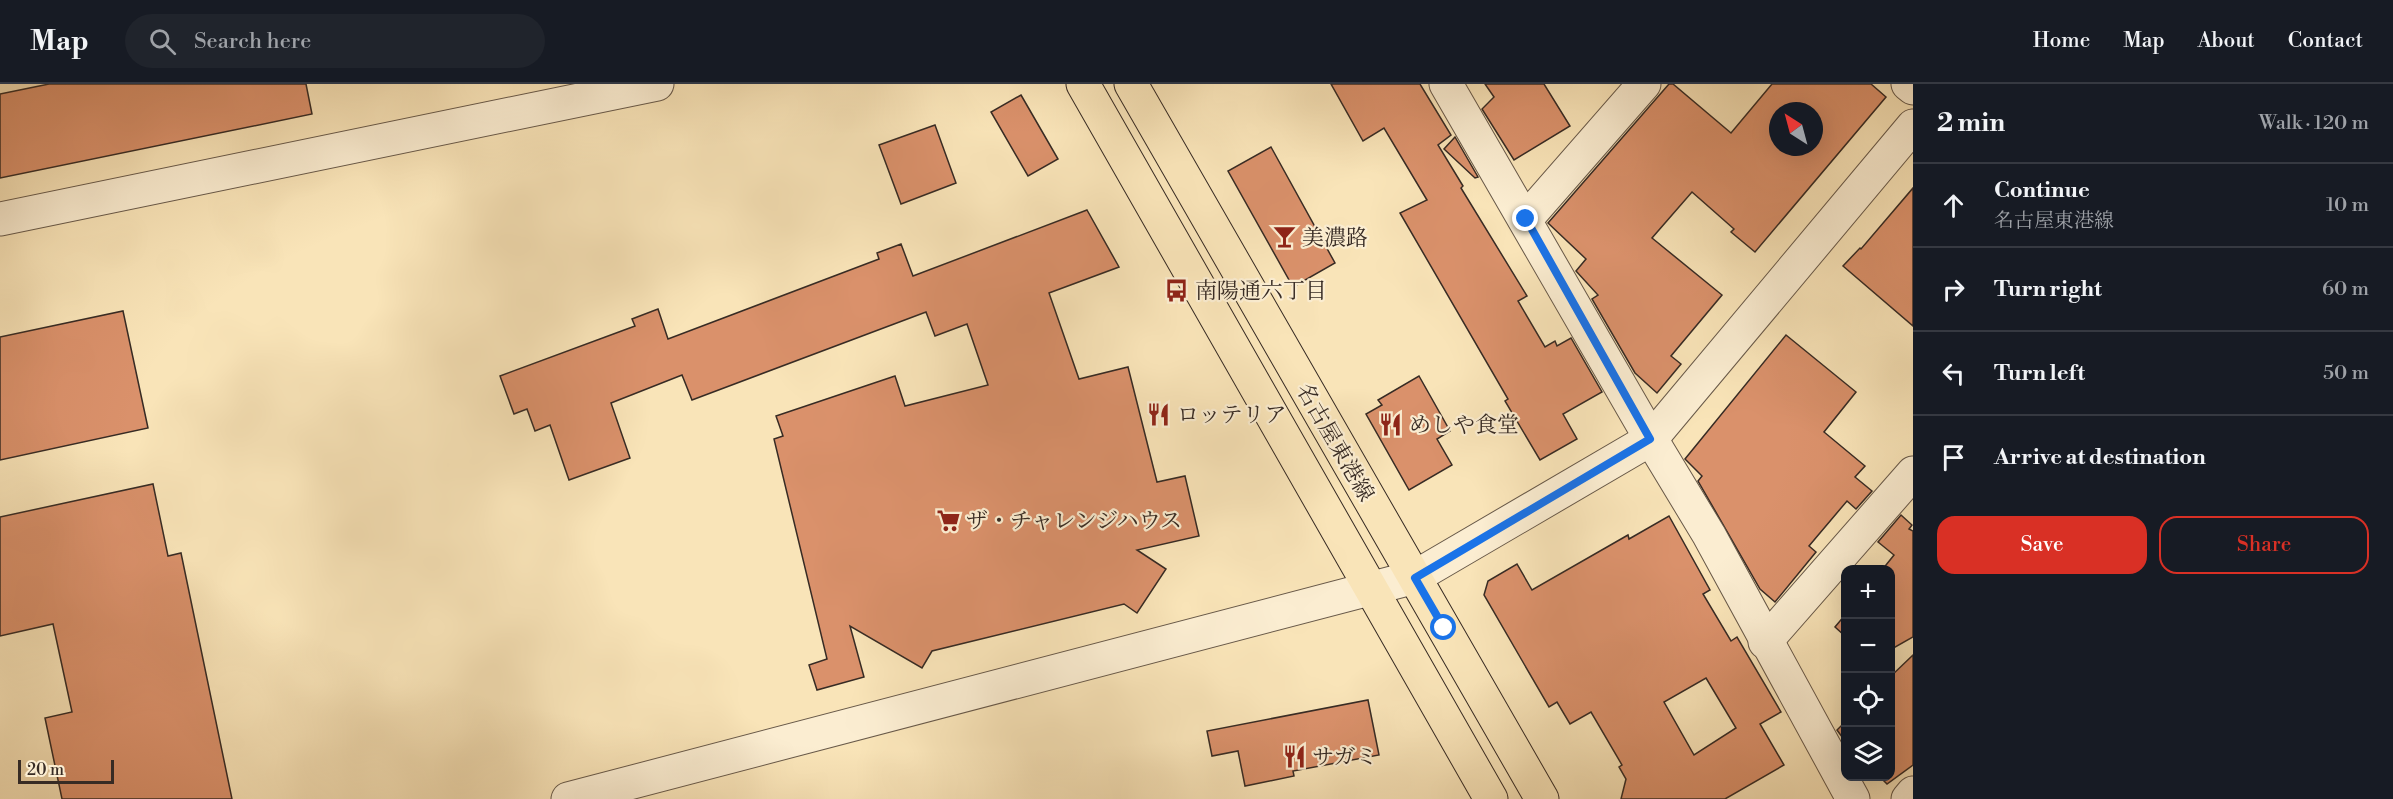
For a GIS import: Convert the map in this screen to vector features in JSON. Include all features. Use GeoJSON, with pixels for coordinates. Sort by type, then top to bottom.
{"type":"FeatureCollection","features":[{"type":"Feature","properties":{"kind":"main road","name":"名古屋東港線"},"geometry":{"type":"LineString","coordinates":[[1083,84],[1491,799]]}},
{"type":"Feature","properties":{"kind":"main road","name":"名古屋東港線"},"geometry":{"type":"LineString","coordinates":[[1131,84],[1542,799]]}},
{"type":"Feature","properties":{"kind":"street"},"geometry":{"type":"LineString","coordinates":[[0,219],[657,84]]}},
{"type":"Feature","properties":{"kind":"street"},"geometry":{"type":"LineString","coordinates":[[1446,84],[1526,219],[1650,439],[1709,535],[1765,642],[1853,799]]}},
{"type":"Feature","properties":{"kind":"street"},"geometry":{"type":"LineString","coordinates":[[1526,219],[1644,84]]}},
{"type":"Feature","properties":{"kind":"street"},"geometry":{"type":"LineString","coordinates":[[1908,84],[1913,88]]}},
{"type":"Feature","properties":{"kind":"street"},"geometry":{"type":"LineString","coordinates":[[568,799],[1415,578],[1650,439],[1909,137]]}},
{"type":"Feature","properties":{"kind":"street"},"geometry":{"type":"LineString","coordinates":[[1765,642],[1913,473]]}},
{"type":"Feature","properties":{"kind":"street"},"geometry":{"type":"LineString","coordinates":[[1908,799],[1913,792]]}},
{"type":"Feature","properties":{"kind":"building"},"geometry":{"type":"Polygon","coordinates":[[[49,84],[306,84],[312,114],[0,178],[0,94],[49,84]]]}},
{"type":"Feature","properties":{"kind":"building"},"geometry":{"type":"Polygon","coordinates":[[[1331,84],[1420,84],[1451,135],[1438,145],[1463,186],[1461,188],[1527,296],[1518,301],[1545,347],[1555,341],[1557,346],[1571,338],[1602,392],[1563,414],[1577,439],[1540,460],[1505,401],[1508,399],[1400,213],[1427,200],[1384,128],[1363,141],[1331,84]]]}},
{"type":"Feature","properties":{"kind":"building"},"geometry":{"type":"Polygon","coordinates":[[[1485,84],[1544,84],[1570,126],[1514,160],[1482,109],[1494,97],[1485,84]]]}},
{"type":"Feature","properties":{"kind":"building"},"geometry":{"type":"Polygon","coordinates":[[[1669,84],[1673,84],[1731,133],[1772,84],[1871,84],[1886,97],[1755,252],[1731,232],[1734,229],[1692,192],[1652,238],[1722,295],[1671,356],[1681,364],[1657,393],[1635,373],[1592,299],[1598,295],[1576,271],[1586,259],[1548,223],[1669,84]]]}},
{"type":"Feature","properties":{"kind":"building"},"geometry":{"type":"Polygon","coordinates":[[[1021,95],[1058,159],[1028,176],[991,112],[1021,95]]]}},
{"type":"Feature","properties":{"kind":"building"},"geometry":{"type":"Polygon","coordinates":[[[935,125],[956,183],[901,204],[879,145],[935,125]]]}},
{"type":"Feature","properties":{"kind":"building"},"geometry":{"type":"Polygon","coordinates":[[[1455,137],[1478,177],[1475,178],[1444,149],[1455,137]]]}},
{"type":"Feature","properties":{"kind":"building"},"geometry":{"type":"Polygon","coordinates":[[[1271,147],[1335,263],[1293,287],[1228,171],[1271,147]]]}},
{"type":"Feature","properties":{"kind":"building"},"geometry":{"type":"Polygon","coordinates":[[[1913,188],[1913,326],[1843,266],[1861,249],[1913,188]]]}},
{"type":"Feature","properties":{"kind":"building"},"geometry":{"type":"Polygon","coordinates":[[[1087,210],[1119,267],[1049,293],[1079,379],[1128,367],[1157,482],[1185,476],[1199,536],[1137,550],[1166,569],[1137,613],[1124,604],[932,651],[922,668],[850,626],[864,677],[817,690],[809,665],[827,659],[774,439],[783,436],[776,416],[895,376],[905,406],[988,385],[967,324],[935,336],[926,312],[692,400],[682,375],[611,403],[630,458],[569,480],[550,425],[535,431],[527,409],[514,414],[500,376],[635,326],[632,319],[658,309],[668,339],[879,259],[877,253],[901,244],[913,276],[1087,210]]]}},
{"type":"Feature","properties":{"kind":"building"},"geometry":{"type":"Polygon","coordinates":[[[123,311],[148,428],[0,460],[0,337],[123,311]]]}},
{"type":"Feature","properties":{"kind":"building"},"geometry":{"type":"Polygon","coordinates":[[[1786,335],[1856,392],[1824,432],[1865,466],[1855,477],[1872,491],[1856,509],[1847,501],[1809,546],[1816,552],[1775,602],[1760,589],[1698,481],[1702,476],[1685,459],[1786,335]]]}},
{"type":"Feature","properties":{"kind":"building"},"geometry":{"type":"Polygon","coordinates":[[[1419,376],[1450,431],[1437,439],[1452,465],[1409,490],[1366,414],[1382,405],[1378,400],[1419,376]]]}},
{"type":"Feature","properties":{"kind":"building"},"geometry":{"type":"Polygon","coordinates":[[[153,484],[168,556],[181,553],[232,799],[62,799],[45,718],[72,712],[53,624],[0,636],[0,517],[153,484]]]}},
{"type":"Feature","properties":{"kind":"building"},"geometry":{"type":"Polygon","coordinates":[[[1901,515],[1912,525],[1909,529],[1913,531],[1913,637],[1895,647],[1895,565],[1886,565],[1894,555],[1878,542],[1901,515]]]}},
{"type":"Feature","properties":{"kind":"building"},"geometry":{"type":"Polygon","coordinates":[[[1669,516],[1710,590],[1703,594],[1731,641],[1737,637],[1781,712],[1760,724],[1784,765],[1725,799],[1621,799],[1626,779],[1619,767],[1622,765],[1591,712],[1570,724],[1557,702],[1549,707],[1484,595],[1488,581],[1517,564],[1532,590],[1628,535],[1629,539],[1669,516]],[[1706,678],[1664,702],[1694,755],[1736,728],[1706,678]]]}},
{"type":"Feature","properties":{"kind":"building"},"geometry":{"type":"Polygon","coordinates":[[[1841,620],[1841,632],[1835,627],[1841,620]]]}},
{"type":"Feature","properties":{"kind":"building"},"geometry":{"type":"Polygon","coordinates":[[[1913,655],[1913,765],[1895,778],[1895,673],[1913,655]]]}},
{"type":"Feature","properties":{"kind":"building"},"geometry":{"type":"Polygon","coordinates":[[[1368,700],[1379,755],[1293,771],[1294,776],[1245,786],[1238,751],[1212,756],[1207,731],[1368,700]]]}},
{"type":"Feature","properties":{"kind":"place","name":"美濃路"},"geometry":{"type":"Point","coordinates":[1284,237]}},
{"type":"Feature","properties":{"kind":"place","name":"南陽通六丁目"},"geometry":{"type":"Point","coordinates":[1177,290]}},
{"type":"Feature","properties":{"kind":"place","name":"ロッテリア"},"geometry":{"type":"Point","coordinates":[1159,414]}},
{"type":"Feature","properties":{"kind":"place","name":"めしや食堂"},"geometry":{"type":"Point","coordinates":[1391,424]}},
{"type":"Feature","properties":{"kind":"place","name":"ザ・チャレンジハウス"},"geometry":{"type":"Point","coordinates":[948,520]}},
{"type":"Feature","properties":{"kind":"place","name":"サガミ"},"geometry":{"type":"Point","coordinates":[1294,756]}},
{"type":"Feature","properties":{"kind":"route"},"geometry":{"type":"LineString","coordinates":[[1444,628],[1415,578],[1650,439],[1526,219]]}}]}
